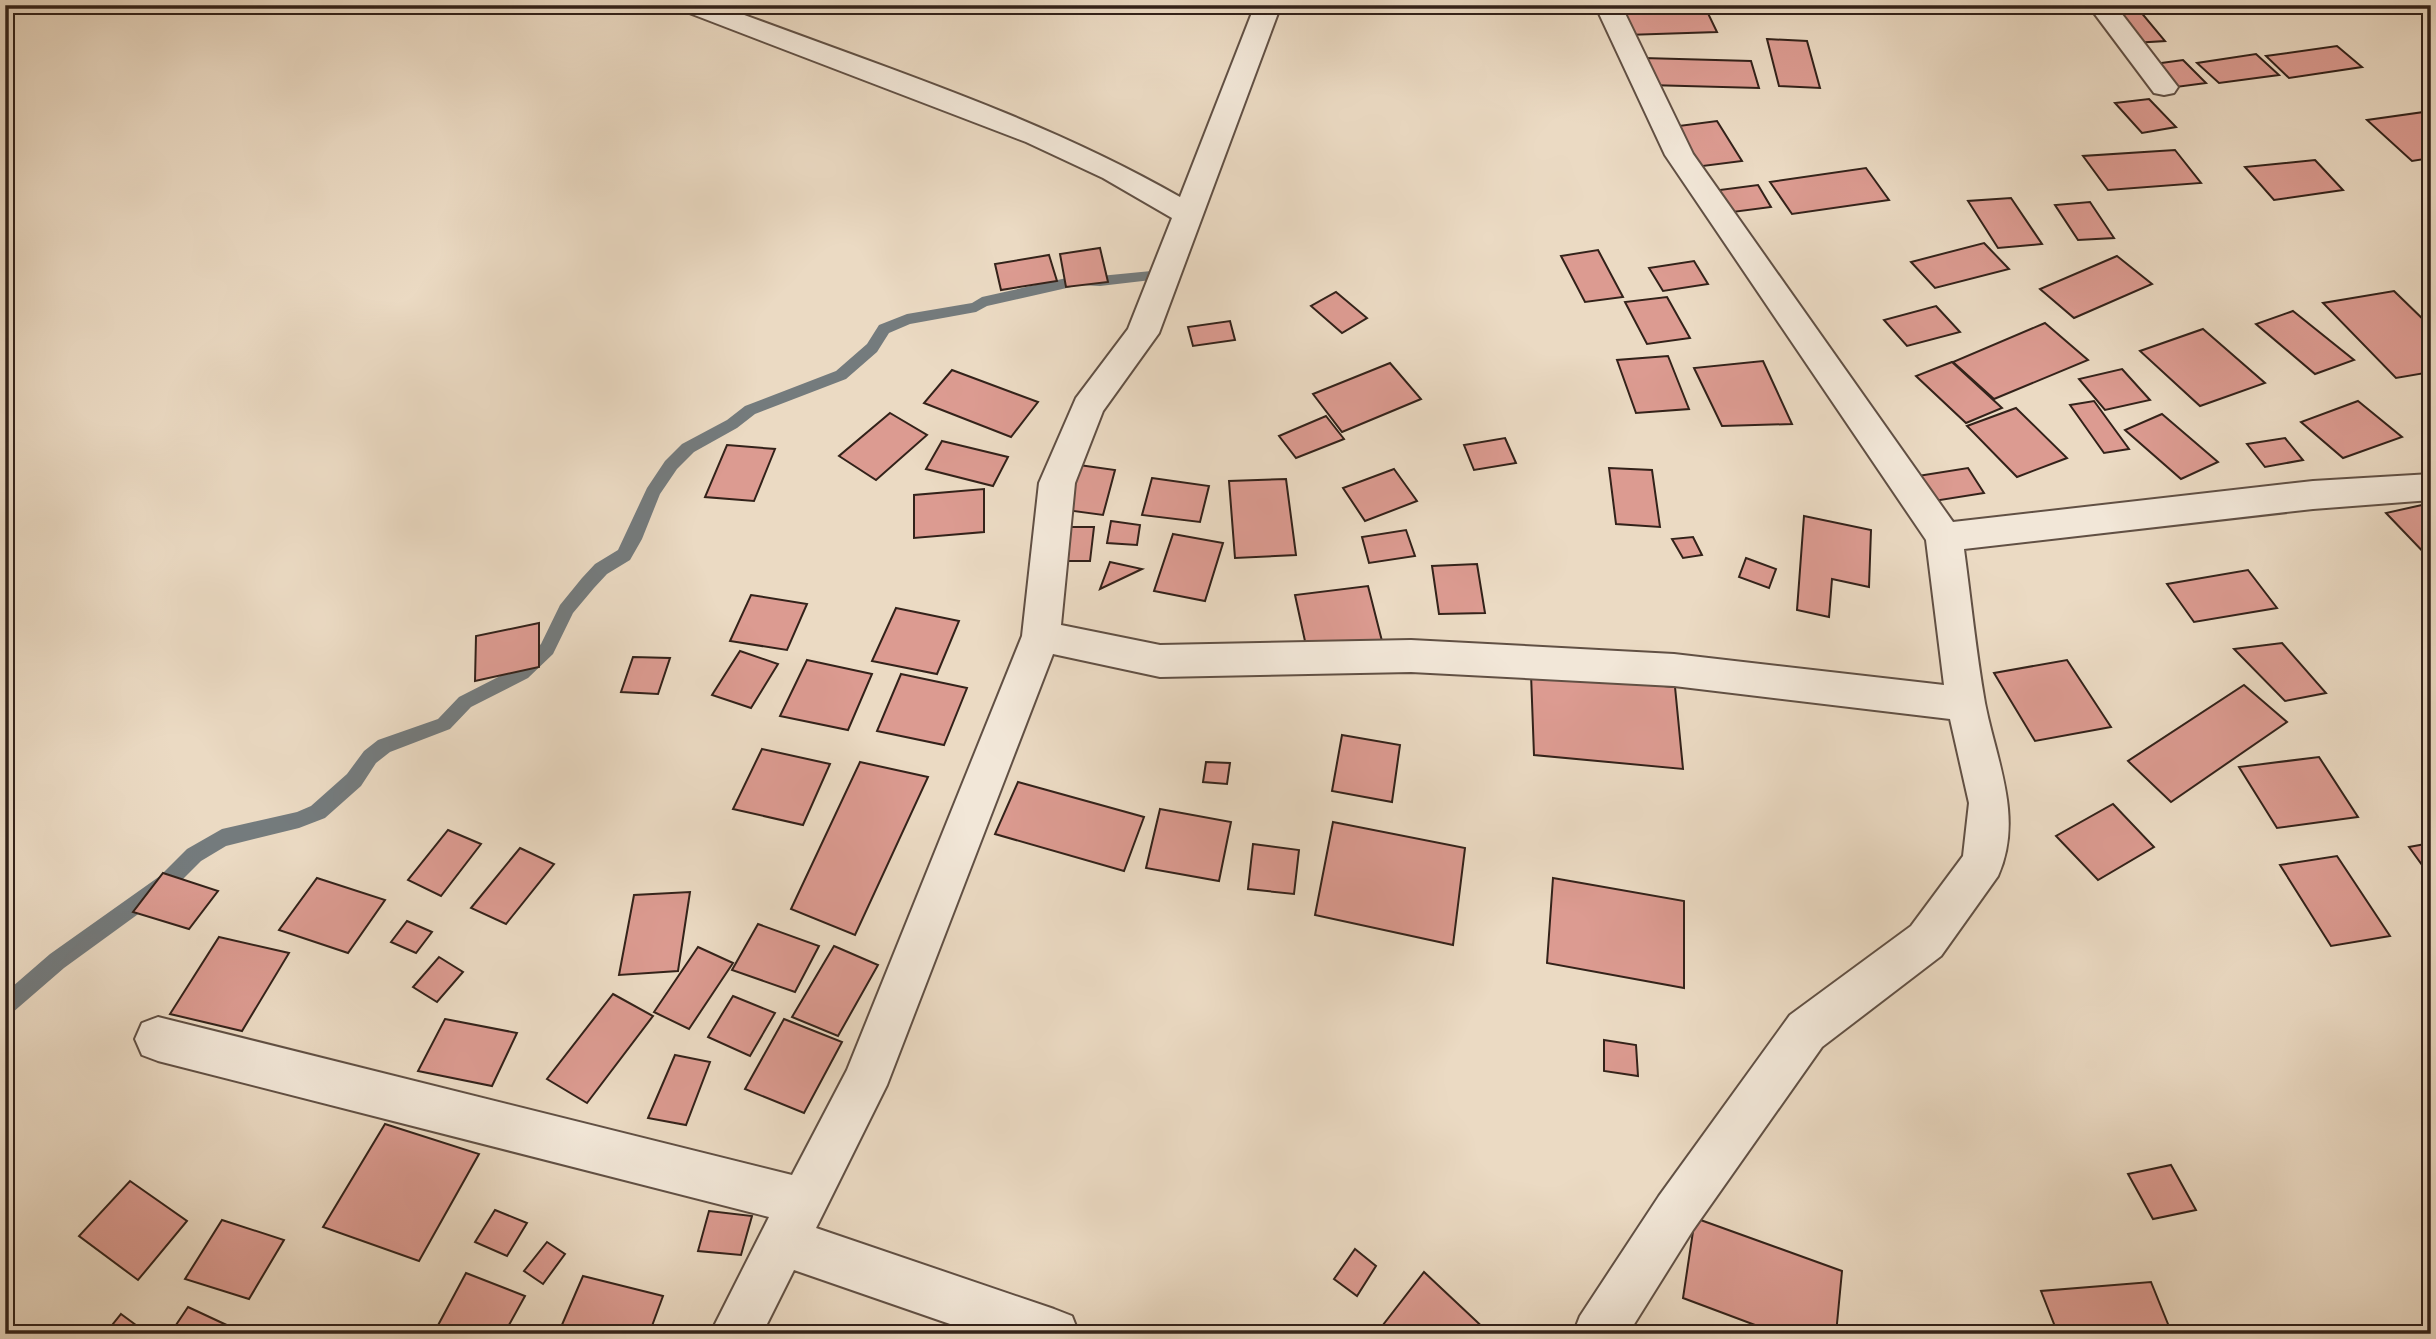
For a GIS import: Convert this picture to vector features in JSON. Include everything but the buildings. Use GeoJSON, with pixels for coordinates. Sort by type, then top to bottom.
{"type":"FeatureCollection","features":[{"type":"Feature","properties":{"kind":"street"},"geometry":{"type":"LineString","coordinates":[[693,5],[1035,136],[1113,171],[1188,214]]}},
{"type":"Feature","properties":{"kind":"street"},"geometry":{"type":"LineString","coordinates":[[736,1334],[864,1085],[1041,636],[1057,484],[1088,407],[1143,332],[1268,5]]}},
{"type":"Feature","properties":{"kind":"street"},"geometry":{"type":"LineString","coordinates":[[1598,1334],[1676,1213],[1806,1031],[1926,941],[1983,862],[1989,803],[1966,704],[1944,537],[1679,155],[1608,5]]}},
{"type":"Feature","properties":{"kind":"street"},"geometry":{"type":"LineString","coordinates":[[2101,5],[2164,87]]}},
{"type":"Feature","properties":{"kind":"street"},"geometry":{"type":"LineString","coordinates":[[1944,537],[2313,495],[2431,487]]}},
{"type":"Feature","properties":{"kind":"street"},"geometry":{"type":"LineString","coordinates":[[1041,636],[1160,661],[1411,656],[1674,670],[1966,704]]}},
{"type":"Feature","properties":{"kind":"street"},"geometry":{"type":"LineString","coordinates":[[158,1039],[793,1222],[1054,1334]]}},
{"type":"Feature","properties":{"kind":"waterway"},"geometry":{"type":"LineString","coordinates":[[5,1006],[57,961],[167,882],[194,855],[222,838],[299,820],[318,812],[354,780],[370,757],[384,746],[444,724],[465,702],[522,673],[547,649],[566,610],[588,583],[601,569],[624,555],[634,539],[653,492],[671,465],[688,448],[732,424],[750,410],[841,375],[872,348],[884,329],[907,319],[976,307],[982,302],[1080,280],[1100,281],[1172,274]]}}]}
